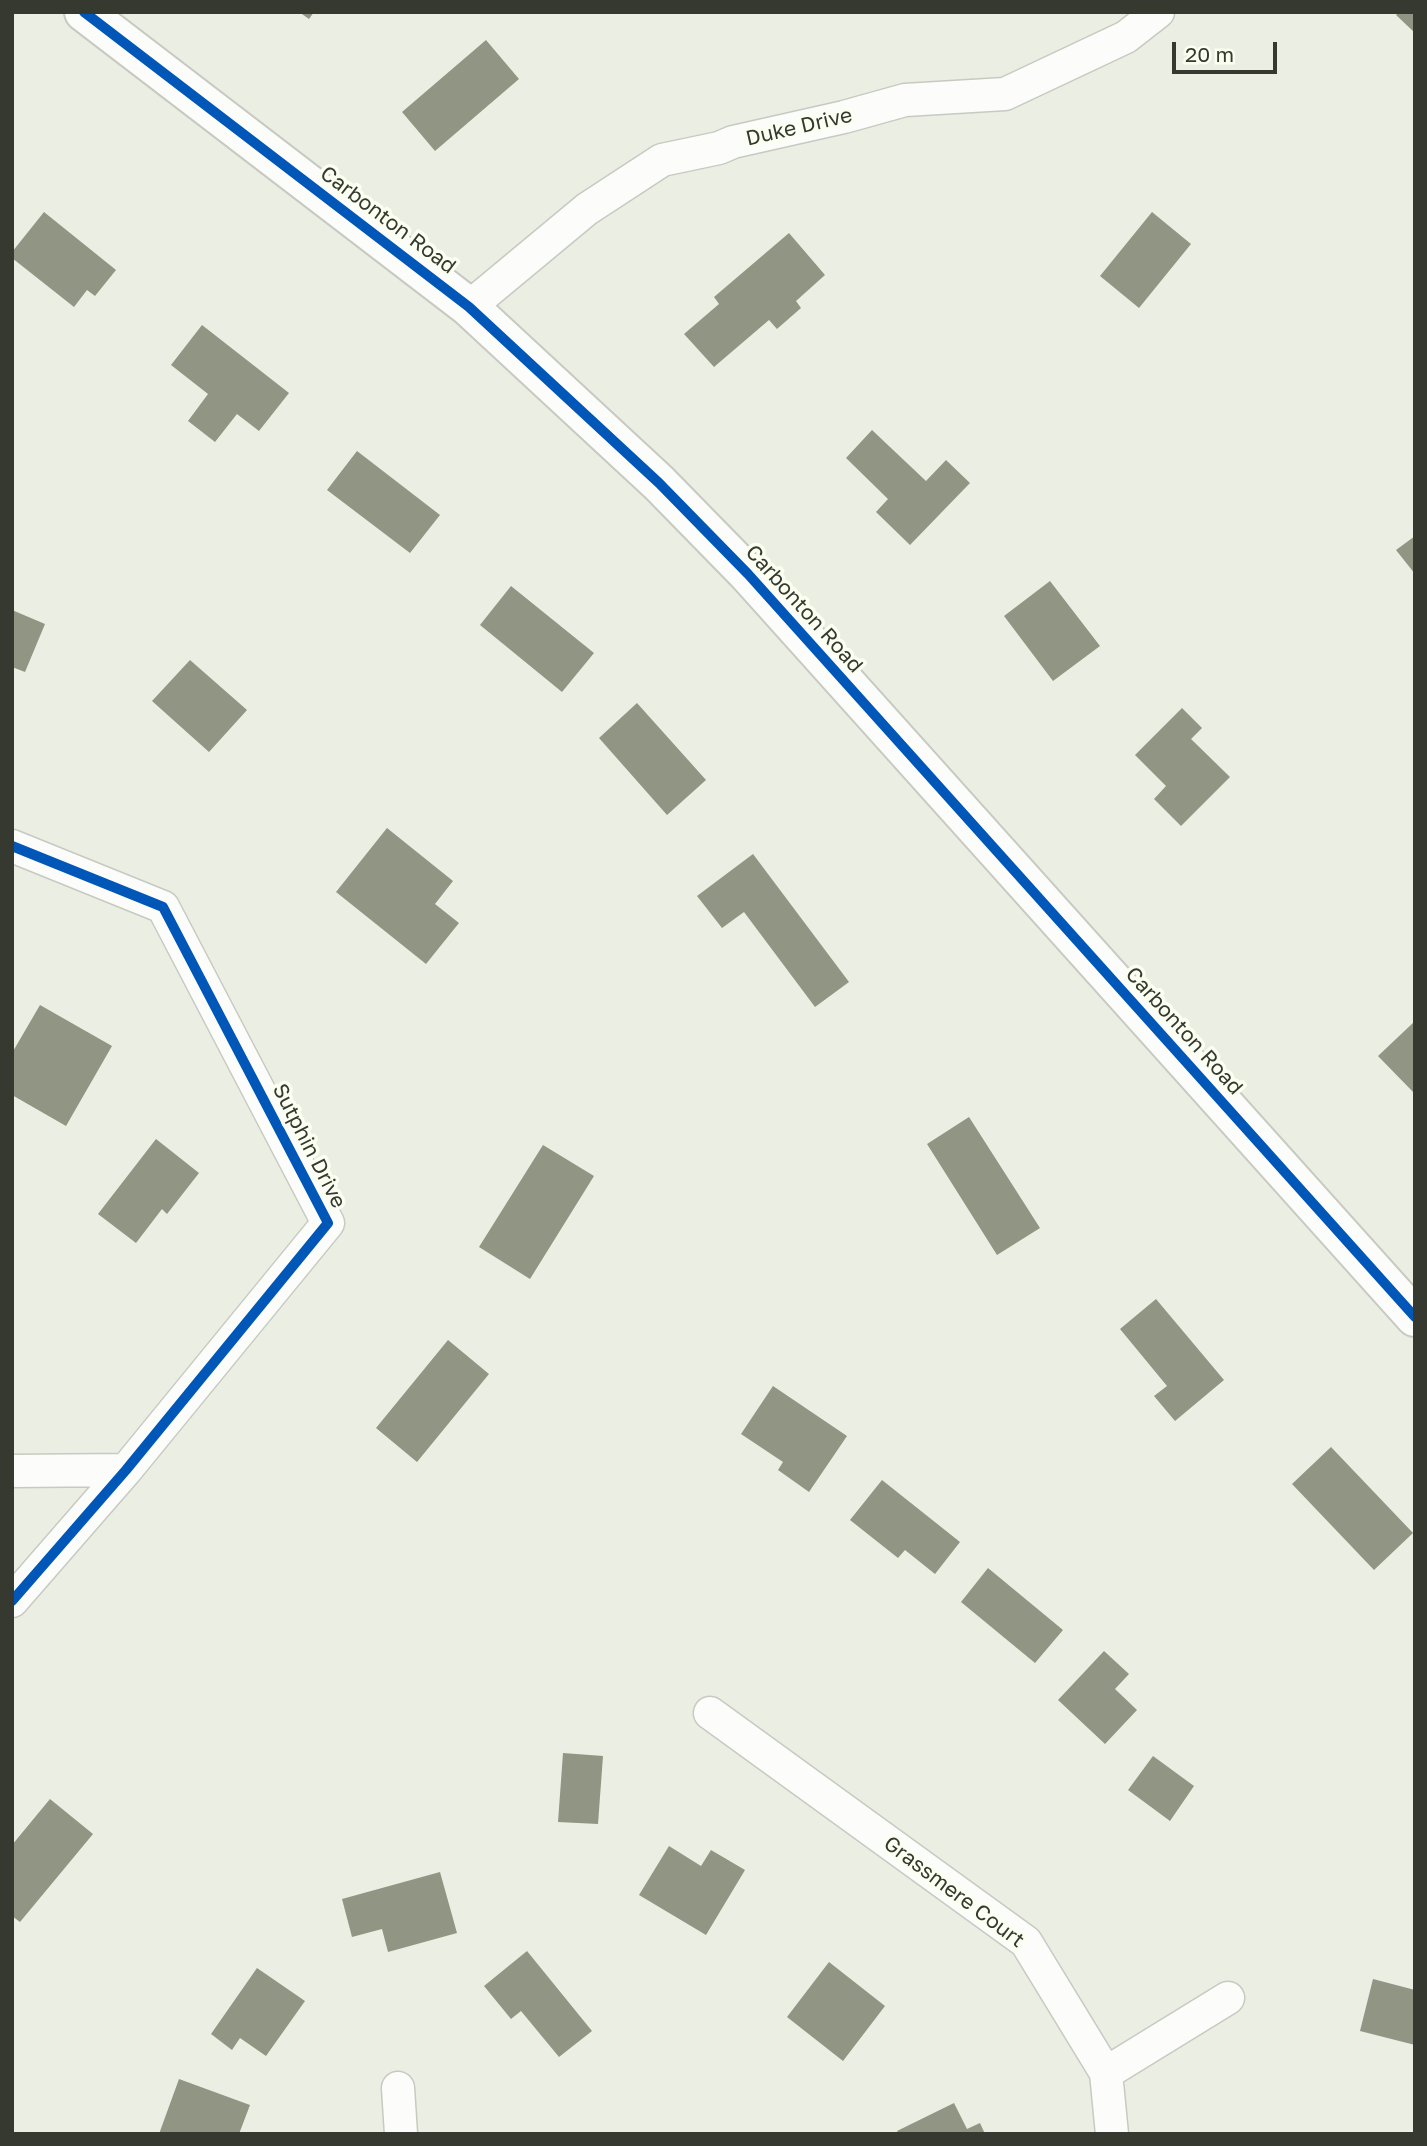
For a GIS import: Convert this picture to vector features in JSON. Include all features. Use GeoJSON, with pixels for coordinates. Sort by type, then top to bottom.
{"type":"FeatureCollection","features":[{"type":"Feature","properties":{"kind":"street","name":"Carbonton Road"},"geometry":{"type":"LineString","coordinates":[[84,12],[469,307],[659,483],[748,574],[1415,1317]]}},
{"type":"Feature","properties":{"kind":"street","name":"Duke Drive"},"geometry":{"type":"LineString","coordinates":[[469,307],[587,209],[662,160],[905,100],[1005,94],[1126,37],[1158,12]]}},
{"type":"Feature","properties":{"kind":"street","name":"Sutphin Drive"},"geometry":{"type":"LineString","coordinates":[[12,846],[163,907],[328,1223],[126,1470],[12,1601]]}},
{"type":"Feature","properties":{"kind":"street"},"geometry":{"type":"LineString","coordinates":[[12,1471],[126,1470]]}},
{"type":"Feature","properties":{"kind":"street","name":"Grassmere Court"},"geometry":{"type":"LineString","coordinates":[[710,1713],[1026,1942],[1106,2073],[1112,2134]]}},
{"type":"Feature","properties":{"kind":"street"},"geometry":{"type":"LineString","coordinates":[[1106,2073],[1228,1998]]}},
{"type":"Feature","properties":{"kind":"street"},"geometry":{"type":"LineString","coordinates":[[398,2088],[401,2134]]}},
{"type":"Feature","properties":{"kind":"building"},"geometry":{"type":"Polygon","coordinates":[[[299,12],[314,12],[309,19],[299,12]]]}},
{"type":"Feature","properties":{"kind":"building"},"geometry":{"type":"Polygon","coordinates":[[[1399,12],[1415,12],[1415,33],[1396,15],[1399,12]]]}},
{"type":"Feature","properties":{"kind":"building"},"geometry":{"type":"Polygon","coordinates":[[[486,40],[519,79],[435,151],[402,112],[486,40]]]}},
{"type":"Feature","properties":{"kind":"building"},"geometry":{"type":"Polygon","coordinates":[[[44,212],[116,270],[95,296],[87,290],[74,307],[12,258],[12,252],[44,212]]]}},
{"type":"Feature","properties":{"kind":"building"},"geometry":{"type":"Polygon","coordinates":[[[1152,212],[1191,244],[1139,308],[1100,276],[1152,212]]]}},
{"type":"Feature","properties":{"kind":"building"},"geometry":{"type":"Polygon","coordinates":[[[789,233],[825,275],[796,301],[801,308],[777,329],[769,320],[714,367],[684,334],[719,304],[714,297],[789,233]]]}},
{"type":"Feature","properties":{"kind":"building"},"geometry":{"type":"Polygon","coordinates":[[[202,325],[289,393],[259,431],[237,414],[215,442],[188,421],[208,394],[171,365],[202,325]]]}},
{"type":"Feature","properties":{"kind":"building"},"geometry":{"type":"Polygon","coordinates":[[[872,430],[926,481],[946,460],[970,483],[910,545],[876,512],[888,499],[846,458],[872,430]]]}},
{"type":"Feature","properties":{"kind":"building"},"geometry":{"type":"Polygon","coordinates":[[[357,451],[440,515],[410,553],[327,490],[357,451]]]}},
{"type":"Feature","properties":{"kind":"building"},"geometry":{"type":"Polygon","coordinates":[[[1415,536],[1415,574],[1396,550],[1415,536]]]}},
{"type":"Feature","properties":{"kind":"building"},"geometry":{"type":"Polygon","coordinates":[[[1050,581],[1100,646],[1053,681],[1004,616],[1050,581]]]}},
{"type":"Feature","properties":{"kind":"building"},"geometry":{"type":"Polygon","coordinates":[[[511,586],[594,653],[562,692],[480,625],[511,586]]]}},
{"type":"Feature","properties":{"kind":"building"},"geometry":{"type":"Polygon","coordinates":[[[12,610],[45,624],[25,672],[12,667],[12,610]]]}},
{"type":"Feature","properties":{"kind":"building"},"geometry":{"type":"Polygon","coordinates":[[[190,660],[247,710],[209,752],[152,701],[190,660]]]}},
{"type":"Feature","properties":{"kind":"building"},"geometry":{"type":"Polygon","coordinates":[[[637,703],[706,780],[667,815],[599,738],[637,703]]]}},
{"type":"Feature","properties":{"kind":"building"},"geometry":{"type":"Polygon","coordinates":[[[1182,708],[1202,728],[1191,739],[1230,777],[1181,826],[1154,799],[1166,786],[1135,755],[1182,708]]]}},
{"type":"Feature","properties":{"kind":"building"},"geometry":{"type":"Polygon","coordinates":[[[387,828],[453,881],[435,904],[459,923],[426,964],[336,892],[387,828]]]}},
{"type":"Feature","properties":{"kind":"building"},"geometry":{"type":"Polygon","coordinates":[[[753,854],[849,982],[815,1007],[744,912],[722,928],[697,896],[753,854]]]}},
{"type":"Feature","properties":{"kind":"building"},"geometry":{"type":"Polygon","coordinates":[[[40,1005],[112,1046],[66,1126],[12,1095],[12,1053],[40,1005]]]}},
{"type":"Feature","properties":{"kind":"building"},"geometry":{"type":"Polygon","coordinates":[[[1415,1021],[1415,1094],[1378,1056],[1415,1021]]]}},
{"type":"Feature","properties":{"kind":"building"},"geometry":{"type":"Polygon","coordinates":[[[969,1117],[1040,1228],[997,1255],[927,1144],[969,1117]]]}},
{"type":"Feature","properties":{"kind":"building"},"geometry":{"type":"Polygon","coordinates":[[[156,1139],[199,1173],[167,1214],[162,1209],[136,1243],[98,1214],[156,1139]]]}},
{"type":"Feature","properties":{"kind":"building"},"geometry":{"type":"Polygon","coordinates":[[[543,1145],[594,1176],[530,1279],[479,1247],[543,1145]]]}},
{"type":"Feature","properties":{"kind":"building"},"geometry":{"type":"Polygon","coordinates":[[[1156,1299],[1224,1380],[1175,1421],[1154,1396],[1167,1386],[1120,1329],[1156,1299]]]}},
{"type":"Feature","properties":{"kind":"building"},"geometry":{"type":"Polygon","coordinates":[[[448,1340],[489,1374],[417,1462],[376,1428],[448,1340]]]}},
{"type":"Feature","properties":{"kind":"building"},"geometry":{"type":"Polygon","coordinates":[[[773,1386],[847,1436],[809,1492],[778,1470],[783,1462],[741,1434],[773,1386]]]}},
{"type":"Feature","properties":{"kind":"building"},"geometry":{"type":"Polygon","coordinates":[[[1331,1447],[1413,1533],[1374,1570],[1292,1484],[1331,1447]]]}},
{"type":"Feature","properties":{"kind":"building"},"geometry":{"type":"Polygon","coordinates":[[[882,1480],[960,1542],[935,1574],[905,1550],[898,1558],[850,1520],[882,1480]]]}},
{"type":"Feature","properties":{"kind":"building"},"geometry":{"type":"Polygon","coordinates":[[[988,1568],[1063,1630],[1035,1663],[961,1602],[988,1568]]]}},
{"type":"Feature","properties":{"kind":"building"},"geometry":{"type":"Polygon","coordinates":[[[1104,1651],[1129,1674],[1115,1689],[1137,1710],[1105,1744],[1058,1700],[1104,1651]]]}},
{"type":"Feature","properties":{"kind":"building"},"geometry":{"type":"Polygon","coordinates":[[[563,1753],[603,1756],[598,1824],[558,1822],[563,1753]]]}},
{"type":"Feature","properties":{"kind":"building"},"geometry":{"type":"Polygon","coordinates":[[[1153,1756],[1194,1786],[1170,1821],[1128,1790],[1153,1756]]]}},
{"type":"Feature","properties":{"kind":"building"},"geometry":{"type":"Polygon","coordinates":[[[50,1799],[93,1834],[20,1922],[12,1916],[12,1845],[50,1799]]]}},
{"type":"Feature","properties":{"kind":"building"},"geometry":{"type":"Polygon","coordinates":[[[669,1846],[701,1866],[711,1850],[745,1870],[706,1935],[639,1895],[669,1846]]]}},
{"type":"Feature","properties":{"kind":"building"},"geometry":{"type":"Polygon","coordinates":[[[440,1872],[457,1933],[388,1952],[382,1929],[352,1937],[342,1899],[440,1872]]]}},
{"type":"Feature","properties":{"kind":"building"},"geometry":{"type":"Polygon","coordinates":[[[527,1951],[592,2031],[559,2057],[521,2011],[511,2019],[484,1986],[527,1951]]]}},
{"type":"Feature","properties":{"kind":"building"},"geometry":{"type":"Polygon","coordinates":[[[829,1962],[885,2006],[843,2061],[787,2017],[829,1962]]]}},
{"type":"Feature","properties":{"kind":"building"},"geometry":{"type":"Polygon","coordinates":[[[257,1968],[305,2001],[266,2056],[240,2038],[232,2050],[211,2034],[257,1968]]]}},
{"type":"Feature","properties":{"kind":"building"},"geometry":{"type":"Polygon","coordinates":[[[1373,1979],[1415,1990],[1415,2045],[1360,2031],[1373,1979]]]}},
{"type":"Feature","properties":{"kind":"building"},"geometry":{"type":"Polygon","coordinates":[[[179,2079],[250,2105],[239,2134],[159,2134],[179,2079]]]}},
{"type":"Feature","properties":{"kind":"building"},"geometry":{"type":"Polygon","coordinates":[[[954,2103],[967,2129],[980,2123],[985,2134],[899,2134],[897,2131],[954,2103]]]}},
{"type":"Feature","properties":{"kind":"cycle path"},"geometry":{"type":"LineString","coordinates":[[84,12],[469,307],[659,483],[748,574],[1415,1317]]}},
{"type":"Feature","properties":{"kind":"cycle path"},"geometry":{"type":"LineString","coordinates":[[12,846],[163,907],[328,1223],[126,1470],[12,1601]]}}]}
